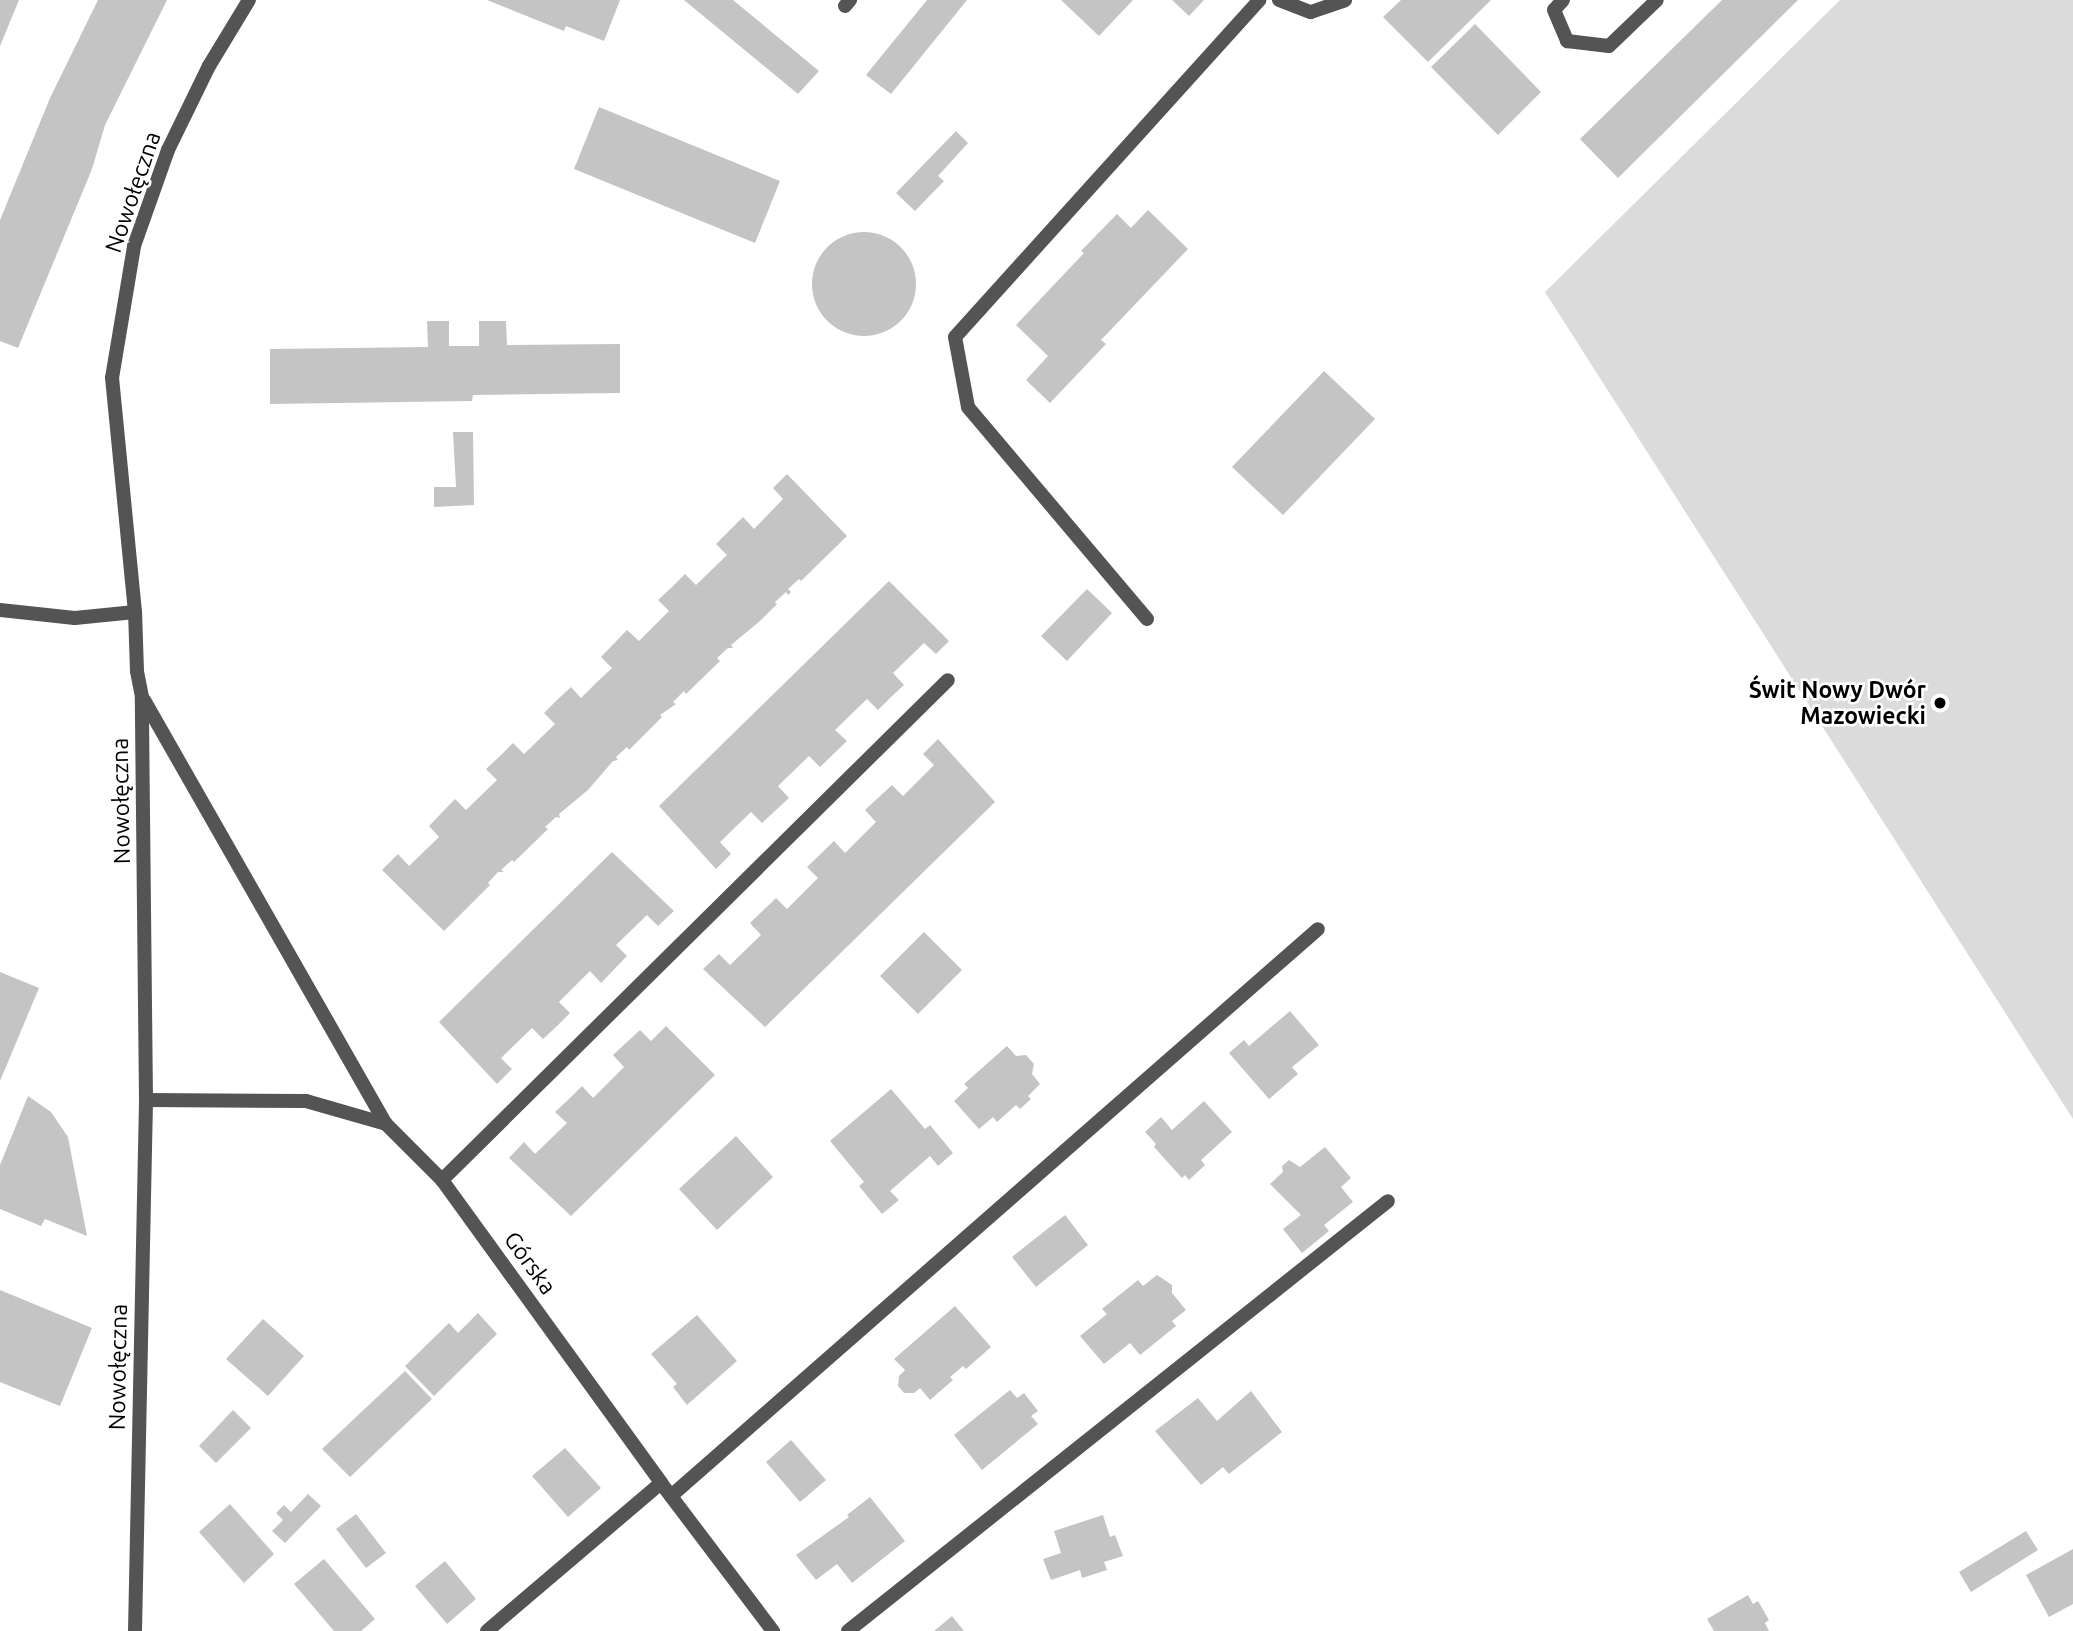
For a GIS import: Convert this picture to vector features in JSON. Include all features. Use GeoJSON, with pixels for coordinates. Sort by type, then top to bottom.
{"type":"FeatureCollection","features":[{"type":"Feature","properties":{"kind":"street","name":"Nowołęczna"},"geometry":{"type":"LineString","coordinates":[[135,1631],[146,1100],[142,697],[137,671],[135,612],[112,378],[134,246],[168,150],[209,65],[249,0]]}},
{"type":"Feature","properties":{"kind":"street"},"geometry":{"type":"LineString","coordinates":[[1147,619],[968,407],[955,337],[1259,0]]}},
{"type":"Feature","properties":{"kind":"street"},"geometry":{"type":"LineString","coordinates":[[1279,0],[1311,12],[1345,0]]}},
{"type":"Feature","properties":{"kind":"street"},"geometry":{"type":"LineString","coordinates":[[1563,0],[1554,10],[1567,41],[1609,46],[1657,0]]}},
{"type":"Feature","properties":{"kind":"street"},"geometry":{"type":"LineString","coordinates":[[0,610],[75,618],[135,612]]}},
{"type":"Feature","properties":{"kind":"street"},"geometry":{"type":"LineString","coordinates":[[442,1180],[948,680]]}},
{"type":"Feature","properties":{"kind":"street"},"geometry":{"type":"LineString","coordinates":[[142,697],[386,1124]]}},
{"type":"Feature","properties":{"kind":"street"},"geometry":{"type":"LineString","coordinates":[[671,1496],[1318,929]]}},
{"type":"Feature","properties":{"kind":"street","name":"Górska"},"geometry":{"type":"LineString","coordinates":[[146,1100],[306,1101],[386,1124],[442,1180],[661,1483],[773,1631]]}},
{"type":"Feature","properties":{"kind":"street"},"geometry":{"type":"LineString","coordinates":[[848,1631],[1388,1201]]}},
{"type":"Feature","properties":{"kind":"street"},"geometry":{"type":"LineString","coordinates":[[487,1631],[661,1483]]}},
{"type":"Feature","properties":{"kind":"shaded area","name":"Świt Nowy Dwór Mazowiecki"},"geometry":{"type":"Polygon","coordinates":[[[1840,0],[2073,0],[2073,1119],[1545,292],[1840,0]]]}},
{"type":"Feature","properties":{"kind":"building"},"geometry":{"type":"Polygon","coordinates":[[[0,0],[19,0],[0,46],[0,0]]]}},
{"type":"Feature","properties":{"kind":"building"},"geometry":{"type":"Polygon","coordinates":[[[98,0],[167,0],[105,125],[92,169],[18,348],[0,341],[0,220],[50,98],[98,0]]]}},
{"type":"Feature","properties":{"kind":"building"},"geometry":{"type":"Polygon","coordinates":[[[487,0],[620,0],[604,41],[566,26],[564,31],[487,0]]]}},
{"type":"Feature","properties":{"kind":"building"},"geometry":{"type":"Polygon","coordinates":[[[684,0],[733,0],[819,71],[798,94],[684,0]]]}},
{"type":"Feature","properties":{"kind":"building"},"geometry":{"type":"Polygon","coordinates":[[[927,0],[967,0],[891,94],[866,75],[927,0]]]}},
{"type":"Feature","properties":{"kind":"building"},"geometry":{"type":"Polygon","coordinates":[[[1061,0],[1133,0],[1099,36],[1061,0]]]}},
{"type":"Feature","properties":{"kind":"building"},"geometry":{"type":"Polygon","coordinates":[[[1172,0],[1204,0],[1189,16],[1172,0]]]}},
{"type":"Feature","properties":{"kind":"building"},"geometry":{"type":"Polygon","coordinates":[[[1401,0],[1491,0],[1428,62],[1383,17],[1401,0]]]}},
{"type":"Feature","properties":{"kind":"building"},"geometry":{"type":"Polygon","coordinates":[[[1722,0],[1798,0],[1618,178],[1580,139],[1722,0]]]}},
{"type":"Feature","properties":{"kind":"building"},"geometry":{"type":"Polygon","coordinates":[[[1475,24],[1541,92],[1498,135],[1431,67],[1475,24]]]}},
{"type":"Feature","properties":{"kind":"building"},"geometry":{"type":"Polygon","coordinates":[[[599,107],[780,181],[755,243],[574,169],[599,107]]]}},
{"type":"Feature","properties":{"kind":"building"},"geometry":{"type":"Polygon","coordinates":[[[956,131],[968,143],[938,176],[944,181],[915,211],[896,193],[956,131]]]}},
{"type":"Feature","properties":{"kind":"building"},"geometry":{"type":"Polygon","coordinates":[[[1148,210],[1188,249],[1101,340],[1106,344],[1050,403],[1026,380],[1048,356],[1016,325],[1117,214],[1131,228],[1148,210]]]}},
{"type":"Feature","properties":{"kind":"building"},"geometry":{"type":"Polygon","coordinates":[[[864,232],[884,236],[901,247],[912,264],[916,284],[912,304],[901,321],[884,332],[864,336],[844,332],[827,321],[816,304],[812,284],[816,264],[827,247],[844,236],[864,232]]]}},
{"type":"Feature","properties":{"kind":"building"},"geometry":{"type":"Polygon","coordinates":[[[427,321],[449,321],[449,346],[479,346],[479,321],[506,321],[507,345],[620,344],[620,393],[473,395],[472,401],[270,404],[270,349],[428,347],[427,321]]]}},
{"type":"Feature","properties":{"kind":"building"},"geometry":{"type":"Polygon","coordinates":[[[1324,371],[1375,419],[1283,515],[1232,467],[1324,371]]]}},
{"type":"Feature","properties":{"kind":"building"},"geometry":{"type":"Polygon","coordinates":[[[453,432],[473,432],[474,505],[434,507],[434,487],[456,487],[453,432]]]}},
{"type":"Feature","properties":{"kind":"building"},"geometry":{"type":"Polygon","coordinates":[[[787,474],[847,536],[801,581],[799,579],[788,589],[791,592],[788,595],[786,592],[760,621],[731,645],[733,648],[728,648],[717,658],[720,661],[686,694],[684,691],[673,702],[676,704],[660,715],[662,717],[629,750],[627,747],[616,757],[618,760],[613,761],[588,790],[559,814],[560,818],[556,817],[545,827],[548,829],[514,862],[512,860],[501,870],[504,872],[498,872],[488,883],[490,885],[444,931],[382,870],[398,854],[409,866],[439,837],[429,826],[455,799],[466,810],[497,780],[486,769],[513,743],[524,754],[555,724],[544,713],[571,687],[581,698],[612,668],[601,657],[627,630],[639,641],[669,611],[658,600],[685,574],[696,585],[727,555],[716,544],[743,517],[754,529],[783,499],[773,488],[787,474]]]}},
{"type":"Feature","properties":{"kind":"building"},"geometry":{"type":"Polygon","coordinates":[[[889,581],[949,641],[936,654],[924,643],[893,673],[904,685],[878,710],[867,699],[835,730],[847,741],[820,767],[809,756],[778,786],[789,798],[762,823],[751,812],[720,842],[731,854],[716,869],[659,806],[889,581]]]}},
{"type":"Feature","properties":{"kind":"building"},"geometry":{"type":"Polygon","coordinates":[[[1087,589],[1112,613],[1067,661],[1041,636],[1087,589]]]}},
{"type":"Feature","properties":{"kind":"building"},"geometry":{"type":"Polygon","coordinates":[[[938,739],[995,802],[765,1027],[703,969],[719,954],[730,965],[761,935],[750,923],[776,898],[787,909],[818,878],[807,867],[834,841],[845,853],[876,822],[865,810],[892,785],[903,796],[934,765],[923,754],[938,739]]]}},
{"type":"Feature","properties":{"kind":"building"},"geometry":{"type":"Polygon","coordinates":[[[612,852],[674,911],[658,926],[647,915],[616,945],[627,956],[601,983],[590,971],[559,1002],[570,1013],[543,1039],[532,1028],[501,1058],[512,1069],[497,1084],[439,1022],[612,852]]]}},
{"type":"Feature","properties":{"kind":"building"},"geometry":{"type":"Polygon","coordinates":[[[924,932],[962,970],[918,1014],[880,976],[924,932]]]}},
{"type":"Feature","properties":{"kind":"building"},"geometry":{"type":"Polygon","coordinates":[[[0,972],[39,988],[0,1081],[0,972]]]}},
{"type":"Feature","properties":{"kind":"building"},"geometry":{"type":"Polygon","coordinates":[[[1290,1011],[1319,1045],[1292,1067],[1298,1074],[1269,1099],[1229,1053],[1244,1040],[1249,1046],[1290,1011]]]}},
{"type":"Feature","properties":{"kind":"building"},"geometry":{"type":"Polygon","coordinates":[[[666,1026],[715,1075],[571,1216],[509,1158],[524,1142],[535,1154],[567,1123],[555,1112],[582,1086],[593,1098],[624,1067],[613,1055],[640,1030],[651,1041],[666,1026]]]}},
{"type":"Feature","properties":{"kind":"building"},"geometry":{"type":"Polygon","coordinates":[[[1007,1046],[1016,1056],[1026,1055],[1034,1064],[1032,1074],[1040,1084],[1028,1096],[1031,1099],[1020,1109],[1016,1105],[997,1122],[993,1117],[979,1129],[954,1101],[968,1088],[964,1084],[1007,1046]]]}},
{"type":"Feature","properties":{"kind":"building"},"geometry":{"type":"Polygon","coordinates":[[[891,1089],[925,1129],[930,1125],[953,1153],[938,1166],[930,1156],[890,1191],[899,1200],[882,1214],[859,1186],[864,1182],[830,1141],[891,1089]]]}},
{"type":"Feature","properties":{"kind":"building"},"geometry":{"type":"Polygon","coordinates":[[[28,1096],[51,1112],[68,1137],[87,1236],[45,1219],[41,1226],[0,1209],[0,1165],[28,1096]]]}},
{"type":"Feature","properties":{"kind":"building"},"geometry":{"type":"Polygon","coordinates":[[[1204,1101],[1232,1132],[1201,1160],[1205,1165],[1189,1180],[1185,1175],[1182,1178],[1154,1147],[1156,1144],[1145,1132],[1161,1117],[1172,1130],[1204,1101]]]}},
{"type":"Feature","properties":{"kind":"building"},"geometry":{"type":"Polygon","coordinates":[[[736,1136],[773,1177],[717,1230],[679,1189],[736,1136]]]}},
{"type":"Feature","properties":{"kind":"building"},"geometry":{"type":"Polygon","coordinates":[[[1325,1147],[1351,1178],[1341,1187],[1353,1202],[1324,1225],[1329,1231],[1302,1253],[1283,1229],[1301,1215],[1270,1184],[1283,1172],[1282,1166],[1289,1160],[1300,1167],[1325,1147]]]}},
{"type":"Feature","properties":{"kind":"building"},"geometry":{"type":"Polygon","coordinates":[[[1065,1215],[1088,1245],[1036,1287],[1012,1257],[1065,1215]]]}},
{"type":"Feature","properties":{"kind":"building"},"geometry":{"type":"Polygon","coordinates":[[[1157,1275],[1172,1285],[1172,1293],[1186,1310],[1172,1321],[1176,1326],[1140,1355],[1130,1343],[1104,1364],[1080,1336],[1107,1314],[1102,1309],[1138,1280],[1143,1286],[1157,1275]]]}},
{"type":"Feature","properties":{"kind":"building"},"geometry":{"type":"Polygon","coordinates":[[[0,1290],[92,1328],[60,1406],[0,1382],[0,1290]]]}},
{"type":"Feature","properties":{"kind":"building"},"geometry":{"type":"Polygon","coordinates":[[[955,1306],[991,1347],[966,1369],[963,1366],[950,1377],[953,1380],[930,1400],[920,1388],[914,1393],[904,1393],[898,1386],[899,1376],[905,1370],[894,1359],[955,1306]]]}},
{"type":"Feature","properties":{"kind":"building"},"geometry":{"type":"Polygon","coordinates":[[[478,1313],[497,1334],[434,1396],[405,1366],[449,1323],[458,1333],[478,1313]]]}},
{"type":"Feature","properties":{"kind":"building"},"geometry":{"type":"Polygon","coordinates":[[[697,1315],[737,1361],[687,1405],[673,1387],[677,1384],[651,1354],[697,1315]]]}},
{"type":"Feature","properties":{"kind":"building"},"geometry":{"type":"Polygon","coordinates":[[[263,1319],[304,1356],[268,1396],[226,1359],[263,1319]]]}},
{"type":"Feature","properties":{"kind":"building"},"geometry":{"type":"Polygon","coordinates":[[[405,1371],[432,1399],[350,1477],[322,1449],[405,1371]]]}},
{"type":"Feature","properties":{"kind":"building"},"geometry":{"type":"Polygon","coordinates":[[[1010,1390],[1017,1398],[1024,1393],[1038,1411],[1031,1416],[1038,1424],[982,1470],[954,1435],[1010,1390]]]}},
{"type":"Feature","properties":{"kind":"building"},"geometry":{"type":"Polygon","coordinates":[[[1251,1391],[1282,1432],[1229,1474],[1223,1467],[1201,1485],[1155,1431],[1198,1398],[1217,1421],[1251,1391]]]}},
{"type":"Feature","properties":{"kind":"building"},"geometry":{"type":"Polygon","coordinates":[[[233,1410],[251,1428],[216,1463],[199,1446],[233,1410]]]}},
{"type":"Feature","properties":{"kind":"building"},"geometry":{"type":"Polygon","coordinates":[[[791,1440],[826,1480],[800,1502],[766,1462],[791,1440]]]}},
{"type":"Feature","properties":{"kind":"building"},"geometry":{"type":"Polygon","coordinates":[[[565,1448],[601,1488],[568,1517],[532,1476],[565,1448]]]}},
{"type":"Feature","properties":{"kind":"building"},"geometry":{"type":"Polygon","coordinates":[[[308,1494],[321,1506],[285,1543],[272,1531],[283,1520],[276,1513],[284,1505],[291,1512],[308,1494]]]}},
{"type":"Feature","properties":{"kind":"building"},"geometry":{"type":"Polygon","coordinates":[[[870,1497],[905,1541],[852,1583],[837,1564],[816,1580],[796,1555],[849,1517],[847,1515],[870,1497]]]}},
{"type":"Feature","properties":{"kind":"building"},"geometry":{"type":"Polygon","coordinates":[[[230,1504],[274,1554],[244,1583],[199,1532],[230,1504]]]}},
{"type":"Feature","properties":{"kind":"building"},"geometry":{"type":"Polygon","coordinates":[[[356,1514],[386,1553],[366,1568],[336,1529],[356,1514]]]}},
{"type":"Feature","properties":{"kind":"building"},"geometry":{"type":"Polygon","coordinates":[[[1103,1515],[1110,1537],[1115,1535],[1123,1556],[1104,1562],[1107,1570],[1082,1578],[1080,1570],[1051,1580],[1043,1559],[1061,1553],[1054,1531],[1103,1515]]]}},
{"type":"Feature","properties":{"kind":"building"},"geometry":{"type":"Polygon","coordinates":[[[2026,1531],[2038,1550],[1971,1592],[1959,1572],[2026,1531]]]}},
{"type":"Feature","properties":{"kind":"building"},"geometry":{"type":"Polygon","coordinates":[[[2073,1549],[2073,1604],[2049,1617],[2026,1575],[2073,1549]]]}},
{"type":"Feature","properties":{"kind":"building"},"geometry":{"type":"Polygon","coordinates":[[[324,1559],[375,1619],[361,1631],[334,1631],[294,1584],[324,1559]]]}},
{"type":"Feature","properties":{"kind":"building"},"geometry":{"type":"Polygon","coordinates":[[[445,1561],[476,1599],[447,1624],[415,1586],[445,1561]]]}},
{"type":"Feature","properties":{"kind":"building"},"geometry":{"type":"Polygon","coordinates":[[[1748,1595],[1753,1604],[1758,1601],[1769,1620],[1765,1623],[1769,1631],[1714,1631],[1707,1619],[1748,1595]]]}},
{"type":"Feature","properties":{"kind":"building"},"geometry":{"type":"Polygon","coordinates":[[[952,1616],[964,1631],[934,1631],[952,1616]]]}},
{"type":"Feature","properties":{"kind":"place","name":"Świt Nowy Dwór Mazowiecki"},"geometry":{"type":"Point","coordinates":[1940,703]}}]}
